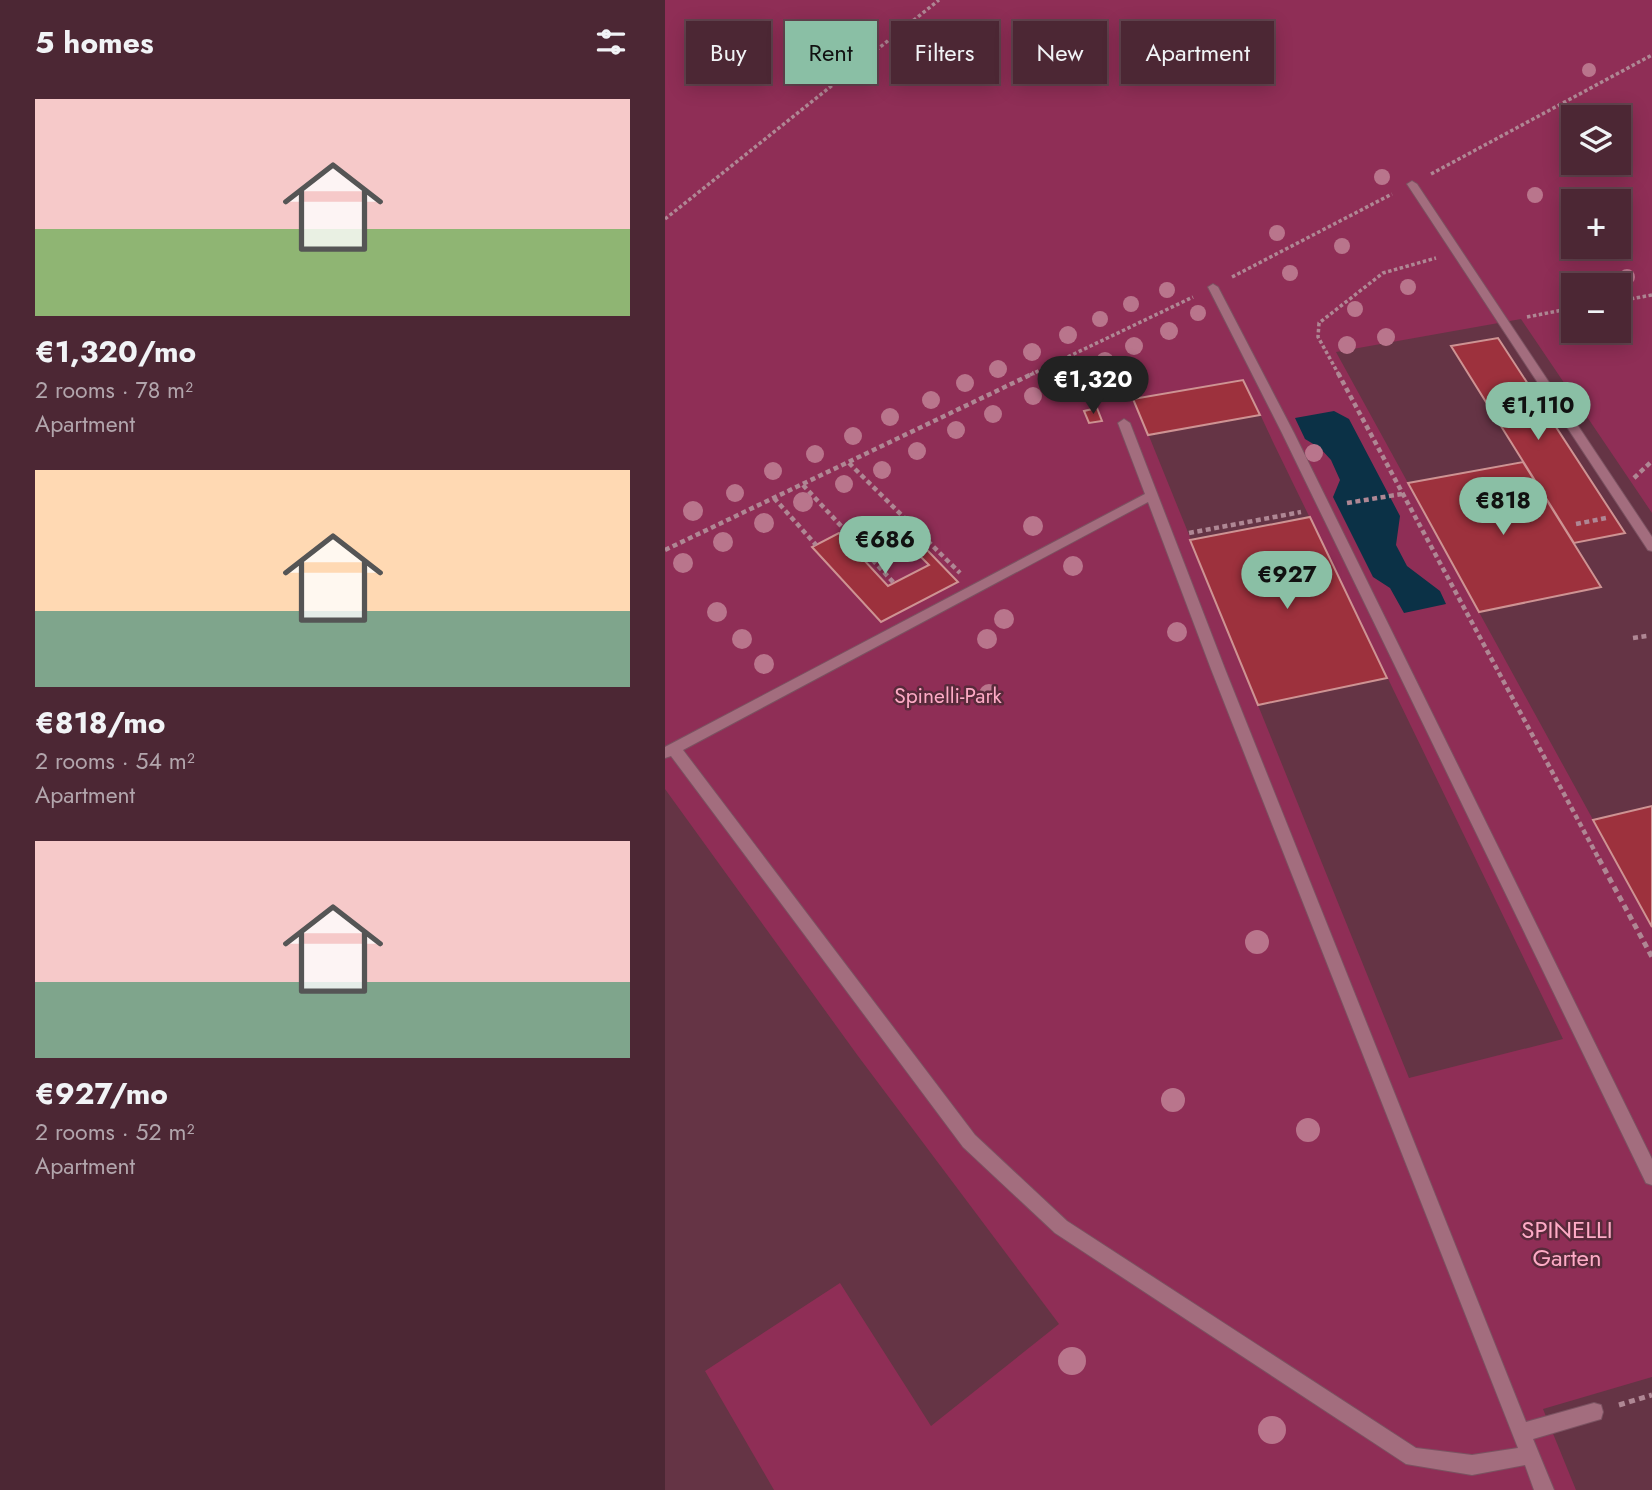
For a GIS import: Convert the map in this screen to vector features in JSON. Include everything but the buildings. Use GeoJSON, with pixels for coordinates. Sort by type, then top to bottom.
{"type":"FeatureCollection","features":[{"type":"Feature","properties":{"kind":"lane"},"geometry":{"type":"LineString","coordinates":[[1412,184],[1652,547]]}},
{"type":"Feature","properties":{"kind":"lane"},"geometry":{"type":"LineString","coordinates":[[1213,287],[1652,1177]]}},
{"type":"Feature","properties":{"kind":"lane"},"geometry":{"type":"LineString","coordinates":[[1124,423],[1544,1490]]}},
{"type":"Feature","properties":{"kind":"lane"},"geometry":{"type":"LineString","coordinates":[[1152,495],[669,751],[969,1142],[1061,1227],[1413,1457],[1472,1465],[1530,1455]]}},
{"type":"Feature","properties":{"kind":"lane"},"geometry":{"type":"LineString","coordinates":[[1521,1433],[1594,1412]]}},
{"type":"Feature","properties":{"kind":"path"},"geometry":{"type":"LineString","coordinates":[[665,219],[939,0]]}},
{"type":"Feature","properties":{"kind":"path"},"geometry":{"type":"LineString","coordinates":[[665,550],[1213,287],[1652,55]]}},
{"type":"Feature","properties":{"kind":"path"},"geometry":{"type":"LineString","coordinates":[[1457,253],[1415,261],[1383,273],[1328,314],[1319,323],[1318,337],[1652,957]]}},
{"type":"Feature","properties":{"kind":"path"},"geometry":{"type":"LineString","coordinates":[[1631,299],[1652,295]]}},
{"type":"Feature","properties":{"kind":"path"},"geometry":{"type":"LineString","coordinates":[[1501,321],[1561,311]]}},
{"type":"Feature","properties":{"kind":"path"},"geometry":{"type":"LineString","coordinates":[[1502,405],[1521,402]]}},
{"type":"Feature","properties":{"kind":"path"},"geometry":{"type":"LineString","coordinates":[[849,463],[976,589]]}},
{"type":"Feature","properties":{"kind":"path"},"geometry":{"type":"LineString","coordinates":[[803,485],[894,583]]}},
{"type":"Feature","properties":{"kind":"path"},"geometry":{"type":"LineString","coordinates":[[1168,537],[1402,494]]}},
{"type":"Feature","properties":{"kind":"path"},"geometry":{"type":"LineString","coordinates":[[774,498],[816,545]]}},
{"type":"Feature","properties":{"kind":"path"},"geometry":{"type":"LineString","coordinates":[[1576,524],[1596,520]]}},
{"type":"Feature","properties":{"kind":"path"},"geometry":{"type":"LineString","coordinates":[[1633,638],[1647,636]]}},
{"type":"Feature","properties":{"kind":"path"},"geometry":{"type":"LineString","coordinates":[[1594,1412],[1652,1395]]}},
{"type":"Feature","properties":{"kind":"green space","name":"Spinelli-Park"},"geometry":{"type":"Polygon","coordinates":[[[665,0],[1652,0],[1652,513],[1521,319],[1336,352],[1652,927],[1652,1377],[1543,1409],[1576,1490],[774,1490],[705,1371],[840,1283],[931,1426],[1059,1324],[858,1056],[665,789],[665,0]],[[1244,380],[1134,399],[1409,1078],[1563,1039],[1273,442],[1244,380]]]}},
{"type":"Feature","properties":{"kind":"water"},"geometry":{"type":"Polygon","coordinates":[[[1334,411],[1349,419],[1400,516],[1396,545],[1407,566],[1440,591],[1446,604],[1404,613],[1390,588],[1373,577],[1333,497],[1340,480],[1331,460],[1320,448],[1305,439],[1295,418],[1334,411]]]}},
{"type":"Feature","properties":{"kind":"park label","name":"SPINELLI Garten"},"geometry":{"type":"Point","coordinates":[1567,1243]}}]}
